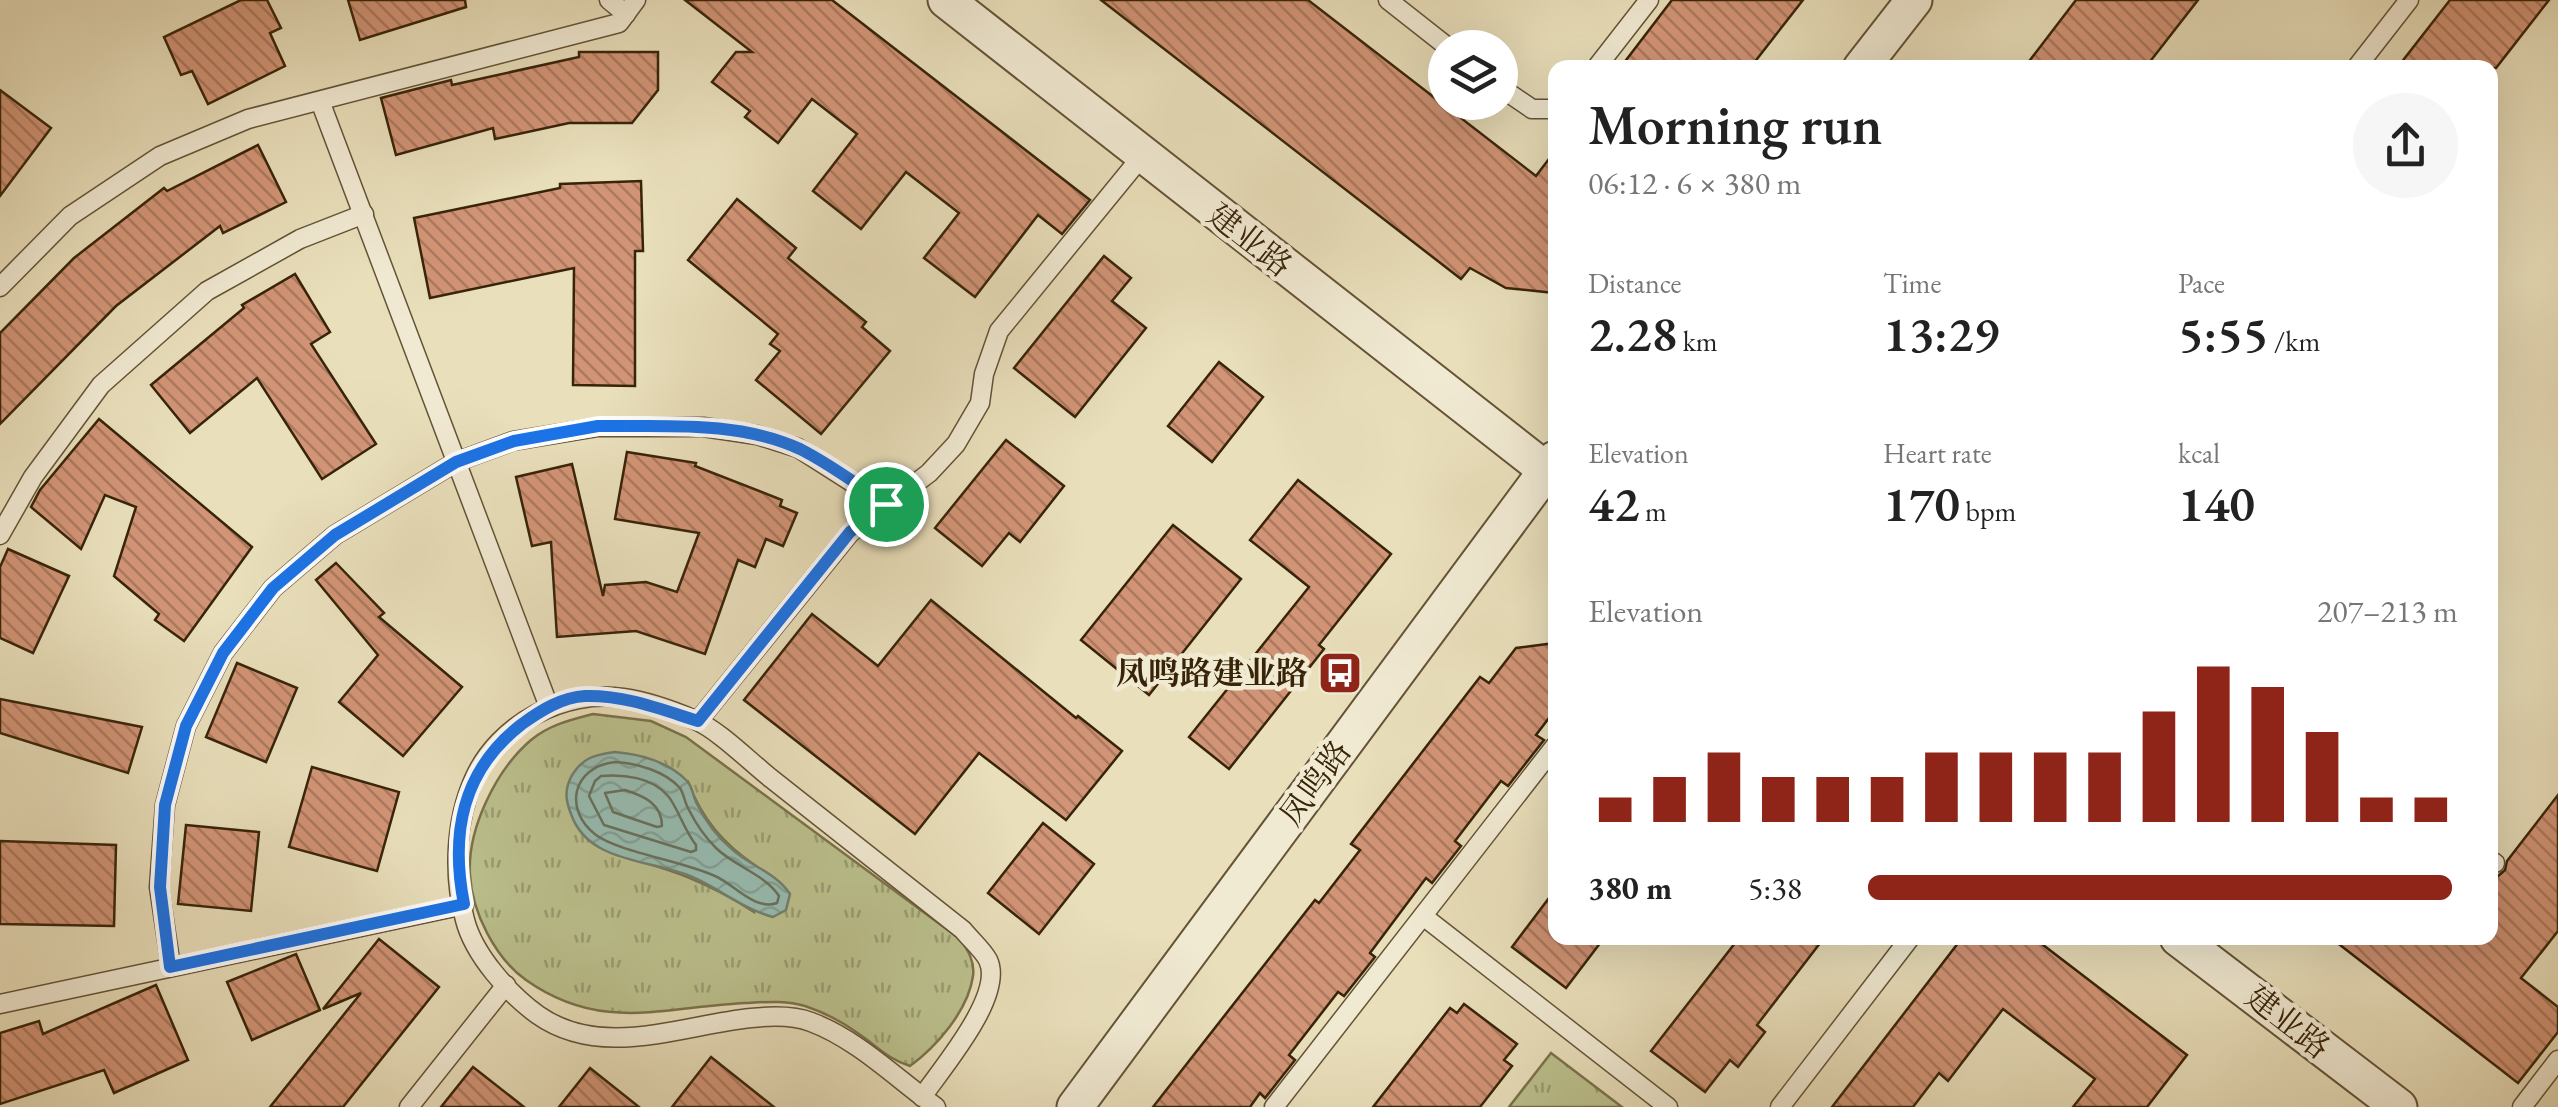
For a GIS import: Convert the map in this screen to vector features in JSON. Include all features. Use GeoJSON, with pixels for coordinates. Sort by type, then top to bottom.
{"type":"FeatureCollection","features":[{"type":"Feature","properties":{"kind":"street","name":"建业路"},"geometry":{"type":"LineString","coordinates":[[946,0],[1142,156],[1548,466]]}},
{"type":"Feature","properties":{"kind":"street"},"geometry":{"type":"LineString","coordinates":[[1867,60],[1914,0]]}},
{"type":"Feature","properties":{"kind":"street","name":"凤鸣路"},"geometry":{"type":"LineString","coordinates":[[1075,1107],[1548,474]]}},
{"type":"Feature","properties":{"kind":"street","name":"建业路"},"geometry":{"type":"LineString","coordinates":[[2187,945],[2399,1107]]}},
{"type":"Feature","properties":{"kind":"lane"},"geometry":{"type":"LineString","coordinates":[[0,287],[70,216],[160,156],[248,119],[619,22],[631,7],[608,0]]}},
{"type":"Feature","properties":{"kind":"lane"},"geometry":{"type":"LineString","coordinates":[[1388,0],[1428,31]]}},
{"type":"Feature","properties":{"kind":"lane"},"geometry":{"type":"LineString","coordinates":[[1602,60],[1649,0]]}},
{"type":"Feature","properties":{"kind":"lane"},"geometry":{"type":"LineString","coordinates":[[2362,60],[2409,0]]}},
{"type":"Feature","properties":{"kind":"lane"},"geometry":{"type":"LineString","coordinates":[[320,100],[548,707]]}},
{"type":"Feature","properties":{"kind":"lane"},"geometry":{"type":"LineString","coordinates":[[1518,100],[1532,109],[1548,112]]}},
{"type":"Feature","properties":{"kind":"lane"},"geometry":{"type":"LineString","coordinates":[[698,721],[850,532],[930,473],[956,444],[980,403],[984,374],[999,331],[1142,156]]}},
{"type":"Feature","properties":{"kind":"lane"},"geometry":{"type":"LineString","coordinates":[[0,535],[33,477],[101,385],[208,291],[300,239],[364,214]]}},
{"type":"Feature","properties":{"kind":"lane"},"geometry":{"type":"LineString","coordinates":[[170,967],[160,887],[165,805],[186,726],[223,653],[273,588],[335,535],[456,462],[514,441],[598,426],[703,427],[757,435],[798,448],[886,504]]}},
{"type":"Feature","properties":{"kind":"lane"},"geometry":{"type":"LineString","coordinates":[[580,696],[624,698],[698,721],[962,930],[989,962],[991,986],[979,1014],[929,1102],[850,1044],[810,1021],[774,1016],[618,1040],[580,1034],[540,1016],[506,985],[480,951],[465,921],[457,869],[462,814],[474,776],[503,739],[548,707],[580,696]]}},
{"type":"Feature","properties":{"kind":"lane"},"geometry":{"type":"LineString","coordinates":[[1274,1107],[1548,755]]}},
{"type":"Feature","properties":{"kind":"lane"},"geometry":{"type":"LineString","coordinates":[[0,1004],[464,904]]}},
{"type":"Feature","properties":{"kind":"lane"},"geometry":{"type":"LineString","coordinates":[[1422,916],[1668,1107]]}},
{"type":"Feature","properties":{"kind":"lane"},"geometry":{"type":"LineString","coordinates":[[1780,1107],[1905,945]]}},
{"type":"Feature","properties":{"kind":"lane"},"geometry":{"type":"LineString","coordinates":[[409,1107],[506,985]]}},
{"type":"Feature","properties":{"kind":"lane"},"geometry":{"type":"LineString","coordinates":[[2522,1107],[2558,1060]]}},
{"type":"Feature","properties":{"kind":"green space"},"geometry":{"type":"Polygon","coordinates":[[[593,714],[651,721],[686,737],[960,939],[973,966],[970,989],[958,1015],[930,1049],[910,1066],[819,1011],[783,1002],[633,1013],[580,1007],[515,971],[495,947],[475,904],[470,875],[473,839],[486,802],[518,753],[545,730],[593,714]],[[688,782],[612,853],[686,876],[754,912],[756,866],[715,830],[688,782]]]}},
{"type":"Feature","properties":{"kind":"green space"},"geometry":{"type":"Polygon","coordinates":[[[1551,1053],[1622,1107],[1509,1107],[1551,1053]]]}},
{"type":"Feature","properties":{"kind":"water"},"geometry":{"type":"Polygon","coordinates":[[[615,752],[654,760],[687,781],[717,835],[790,894],[786,910],[773,917],[690,876],[622,857],[591,842],[571,814],[567,787],[584,762],[615,752]]]}},
{"type":"Feature","properties":{"kind":"building"},"geometry":{"type":"Polygon","coordinates":[[[241,0],[267,0],[281,28],[270,33],[285,66],[208,104],[192,71],[181,75],[164,37],[241,0]]]}},
{"type":"Feature","properties":{"kind":"building"},"geometry":{"type":"Polygon","coordinates":[[[348,0],[465,0],[466,7],[360,40],[348,0]]]}},
{"type":"Feature","properties":{"kind":"building"},"geometry":{"type":"Polygon","coordinates":[[[685,0],[832,0],[1090,200],[1062,234],[1038,215],[975,297],[924,258],[959,213],[906,172],[861,229],[813,191],[857,134],[812,99],[778,143],[745,117],[750,111],[712,82],[736,52],[752,52],[685,0]]]}},
{"type":"Feature","properties":{"kind":"building"},"geometry":{"type":"Polygon","coordinates":[[[1101,0],[1308,0],[1428,93],[1428,120],[1463,120],[1536,176],[1548,160],[1548,292],[1506,288],[1470,268],[1461,279],[1101,0]]]}},
{"type":"Feature","properties":{"kind":"building"},"geometry":{"type":"Polygon","coordinates":[[[1672,0],[1803,0],[1756,60],[1626,60],[1672,0]]]}},
{"type":"Feature","properties":{"kind":"building"},"geometry":{"type":"Polygon","coordinates":[[[2076,0],[2198,0],[2151,60],[2030,60],[2076,0]]]}},
{"type":"Feature","properties":{"kind":"building"},"geometry":{"type":"Polygon","coordinates":[[[2450,0],[2549,0],[2498,65],[2498,60],[2403,60],[2450,0]]]}},
{"type":"Feature","properties":{"kind":"building"},"geometry":{"type":"Polygon","coordinates":[[[579,52],[658,52],[658,90],[632,123],[569,123],[495,139],[493,128],[396,155],[381,98],[451,80],[452,85],[579,57],[579,52]]]}},
{"type":"Feature","properties":{"kind":"building"},"geometry":{"type":"Polygon","coordinates":[[[0,90],[51,128],[0,196],[0,90]]]}},
{"type":"Feature","properties":{"kind":"building"},"geometry":{"type":"Polygon","coordinates":[[[258,145],[286,202],[223,233],[220,226],[116,306],[0,424],[0,333],[74,258],[164,188],[167,191],[258,145]]]}},
{"type":"Feature","properties":{"kind":"building"},"geometry":{"type":"Polygon","coordinates":[[[641,181],[643,251],[635,251],[635,386],[573,385],[574,268],[430,298],[414,218],[560,188],[560,184],[641,181]]]}},
{"type":"Feature","properties":{"kind":"building"},"geometry":{"type":"Polygon","coordinates":[[[737,199],[796,248],[788,258],[866,322],[862,327],[890,351],[821,434],[756,380],[780,351],[770,344],[778,334],[688,260],[737,199]]]}},
{"type":"Feature","properties":{"kind":"building"},"geometry":{"type":"Polygon","coordinates":[[[1104,256],[1131,278],[1112,301],[1146,328],[1075,417],[1014,368],[1104,256]]]}},
{"type":"Feature","properties":{"kind":"building"},"geometry":{"type":"Polygon","coordinates":[[[295,274],[330,332],[311,344],[376,444],[322,479],[257,378],[190,433],[151,385],[244,308],[242,305],[295,274]]]}},
{"type":"Feature","properties":{"kind":"building"},"geometry":{"type":"Polygon","coordinates":[[[1219,362],[1263,397],[1212,462],[1168,426],[1219,362]]]}},
{"type":"Feature","properties":{"kind":"building"},"geometry":{"type":"Polygon","coordinates":[[[99,419],[252,547],[184,641],[155,620],[159,614],[114,576],[136,507],[105,495],[81,549],[31,507],[40,490],[99,419]]]}},
{"type":"Feature","properties":{"kind":"building"},"geometry":{"type":"Polygon","coordinates":[[[1006,440],[1064,486],[1020,542],[1009,533],[982,566],[935,528],[1006,440]]]}},
{"type":"Feature","properties":{"kind":"building"},"geometry":{"type":"Polygon","coordinates":[[[627,452],[696,463],[695,466],[782,500],[780,506],[797,513],[783,546],[766,539],[755,567],[738,560],[705,654],[636,631],[557,637],[551,542],[532,546],[516,477],[572,464],[603,596],[605,585],[646,582],[677,592],[699,533],[615,519],[627,452]]]}},
{"type":"Feature","properties":{"kind":"building"},"geometry":{"type":"Polygon","coordinates":[[[1298,480],[1391,554],[1319,645],[1324,649],[1229,769],[1189,737],[1309,587],[1250,540],[1298,480]]]}},
{"type":"Feature","properties":{"kind":"building"},"geometry":{"type":"Polygon","coordinates":[[[1173,525],[1241,579],[1149,695],[1081,640],[1173,525]]]}},
{"type":"Feature","properties":{"kind":"building"},"geometry":{"type":"Polygon","coordinates":[[[8,549],[69,576],[33,653],[0,638],[0,567],[8,549]]]}},
{"type":"Feature","properties":{"kind":"building"},"geometry":{"type":"Polygon","coordinates":[[[336,563],[384,613],[379,617],[462,687],[403,756],[339,702],[378,655],[316,580],[336,563]]]}},
{"type":"Feature","properties":{"kind":"building"},"geometry":{"type":"Polygon","coordinates":[[[931,600],[1122,751],[1066,820],[979,753],[915,834],[744,700],[812,614],[878,666],[931,600]]]}},
{"type":"Feature","properties":{"kind":"building"},"geometry":{"type":"Polygon","coordinates":[[[1548,644],[1548,719],[1536,735],[1544,740],[1508,786],[1501,781],[1455,841],[1461,846],[1432,883],[1426,878],[1370,953],[1375,957],[1344,996],[1338,992],[1289,1055],[1295,1060],[1265,1098],[1260,1093],[1250,1107],[1153,1107],[1315,900],[1319,903],[1360,850],[1351,844],[1480,677],[1489,683],[1516,648],[1548,644]]]}},
{"type":"Feature","properties":{"kind":"building"},"geometry":{"type":"Polygon","coordinates":[[[237,663],[297,688],[266,762],[206,737],[237,663]]]}},
{"type":"Feature","properties":{"kind":"building"},"geometry":{"type":"Polygon","coordinates":[[[0,699],[142,727],[128,773],[0,733],[0,699]]]}},
{"type":"Feature","properties":{"kind":"building"},"geometry":{"type":"Polygon","coordinates":[[[312,767],[399,792],[377,871],[289,847],[312,767]]]}},
{"type":"Feature","properties":{"kind":"building"},"geometry":{"type":"Polygon","coordinates":[[[2558,795],[2558,931],[2521,978],[2558,1007],[2558,1032],[2518,1083],[2340,945],[2498,945],[2498,876],[2558,795]]]}},
{"type":"Feature","properties":{"kind":"building"},"geometry":{"type":"Polygon","coordinates":[[[1043,823],[1094,864],[1039,934],[988,893],[1043,823]]]}},
{"type":"Feature","properties":{"kind":"building"},"geometry":{"type":"Polygon","coordinates":[[[186,825],[259,832],[251,911],[178,904],[186,825]]]}},
{"type":"Feature","properties":{"kind":"building"},"geometry":{"type":"Polygon","coordinates":[[[0,841],[116,845],[114,926],[0,924],[0,841]]]}},
{"type":"Feature","properties":{"kind":"building"},"geometry":{"type":"Polygon","coordinates":[[[1548,899],[1548,945],[1599,945],[1566,988],[1512,947],[1548,899]]]}},
{"type":"Feature","properties":{"kind":"building"},"geometry":{"type":"Polygon","coordinates":[[[379,939],[439,987],[343,1107],[270,1107],[361,993],[323,1009],[379,939]]]}},
{"type":"Feature","properties":{"kind":"building"},"geometry":{"type":"Polygon","coordinates":[[[1734,945],[1819,945],[1757,1025],[1765,1032],[1738,1067],[1730,1060],[1705,1092],[1651,1051],[1734,945]]]}},
{"type":"Feature","properties":{"kind":"building"},"geometry":{"type":"Polygon","coordinates":[[[1957,945],[2043,945],[2187,1055],[2147,1107],[2073,1107],[2095,1079],[2003,1009],[1948,1081],[1939,1073],[1913,1107],[1832,1107],[1957,945]]]}},
{"type":"Feature","properties":{"kind":"building"},"geometry":{"type":"Polygon","coordinates":[[[296,954],[320,1010],[252,1040],[227,982],[296,954]]]}},
{"type":"Feature","properties":{"kind":"building"},"geometry":{"type":"Polygon","coordinates":[[[156,985],[188,1060],[114,1093],[104,1070],[0,1104],[0,1033],[39,1021],[43,1034],[156,985]]]}},
{"type":"Feature","properties":{"kind":"building"},"geometry":{"type":"Polygon","coordinates":[[[1464,1004],[1517,1044],[1504,1060],[1512,1066],[1480,1107],[1373,1107],[1450,1008],[1457,1013],[1464,1004]]]}},
{"type":"Feature","properties":{"kind":"building"},"geometry":{"type":"Polygon","coordinates":[[[711,1057],[774,1107],[672,1107],[711,1057]]]}},
{"type":"Feature","properties":{"kind":"building"},"geometry":{"type":"Polygon","coordinates":[[[473,1067],[524,1107],[441,1107],[473,1067]]]}},
{"type":"Feature","properties":{"kind":"building"},"geometry":{"type":"Polygon","coordinates":[[[590,1068],[639,1107],[559,1107],[590,1068]]]}},
{"type":"Feature","properties":{"kind":"place","name":"凤鸣路建业路"},"geometry":{"type":"Point","coordinates":[1340,673]}},
{"type":"Feature","properties":{"kind":"route"},"geometry":{"type":"LineString","coordinates":[[598,426],[703,427],[757,435],[798,448],[886,504],[850,532],[698,721],[624,698],[580,696],[539,712],[503,739],[474,776],[462,814],[457,869],[464,904],[170,967],[160,887],[165,805],[186,726],[223,653],[273,588],[335,535],[456,462],[514,441],[598,426]]}}]}
